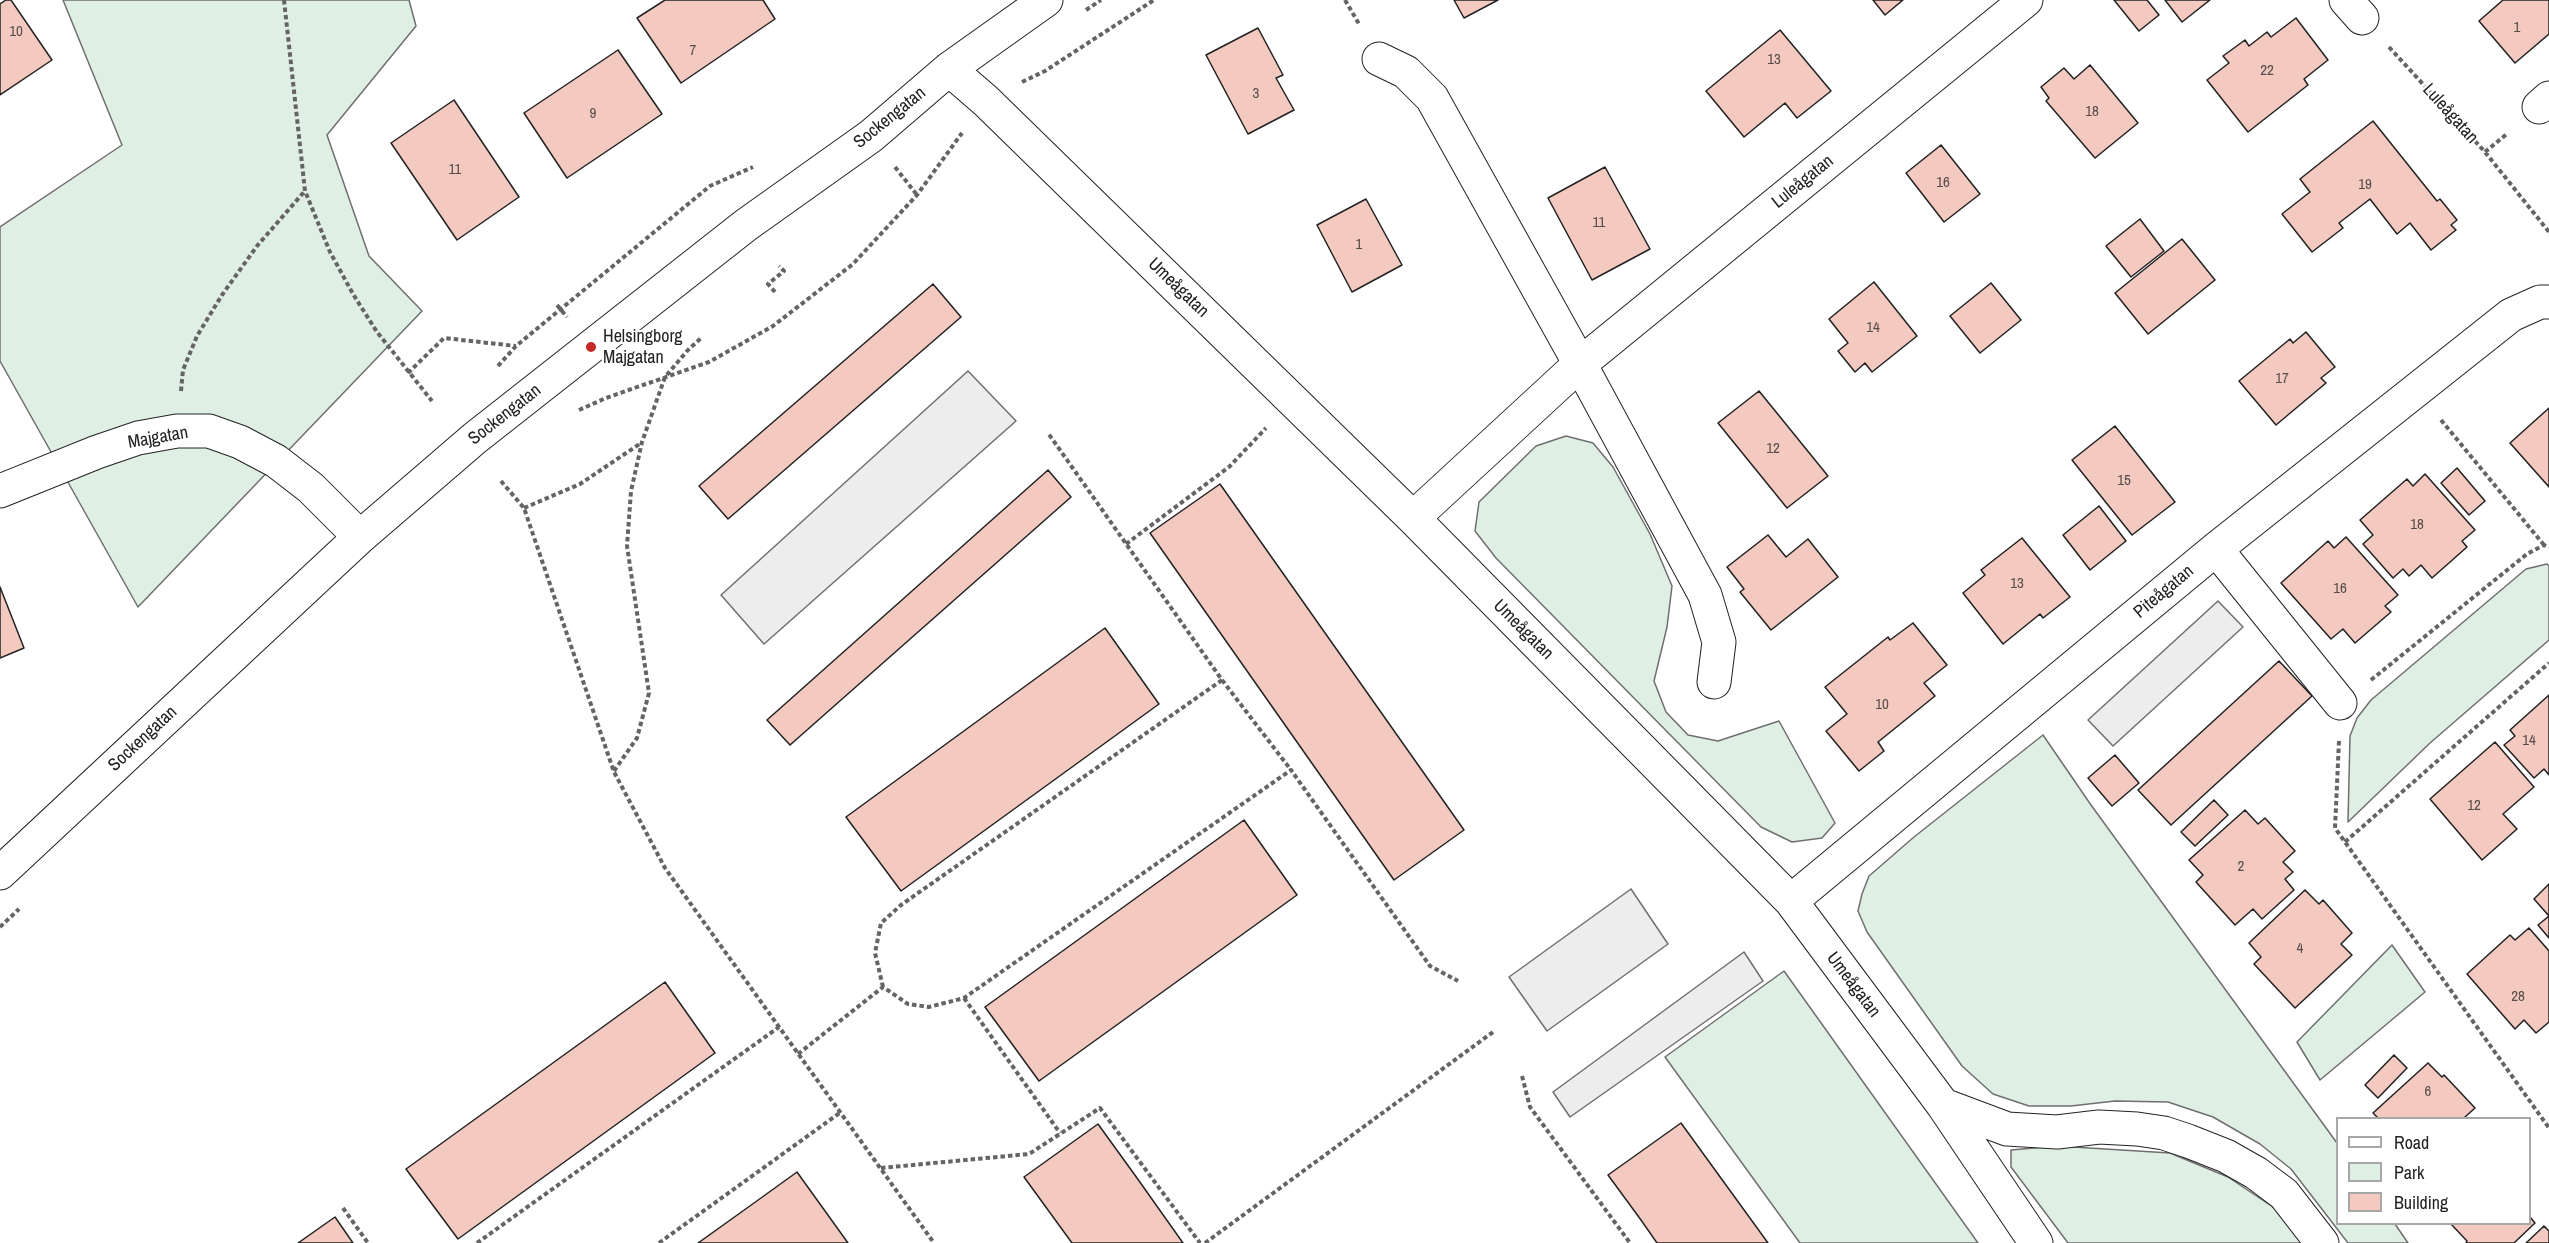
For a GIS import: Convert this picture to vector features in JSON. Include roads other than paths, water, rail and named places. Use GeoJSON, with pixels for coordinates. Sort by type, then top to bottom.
{"type":"FeatureCollection","features":[{"type":"Feature","properties":{"kind":"street","name":"Sockengatan"},"geometry":{"type":"LineString","coordinates":[[0,873],[360,537],[475,438],[746,225],[872,136],[950,69],[1046,0]]}},
{"type":"Feature","properties":{"kind":"street","name":"Luleågatan"},"geometry":{"type":"LineString","coordinates":[[1413,518],[1581,364],[2026,0]]}},
{"type":"Feature","properties":{"kind":"street"},"geometry":{"type":"LineString","coordinates":[[1379,59],[1406,72],[1432,98],[1581,364],[1705,595],[1719,642],[1714,682]]}},
{"type":"Feature","properties":{"kind":"street","name":"Umeågatan"},"geometry":{"type":"LineString","coordinates":[[950,69],[986,101],[1413,518],[1791,901],[1943,1105],[2036,1243]]}},
{"type":"Feature","properties":{"kind":"street","name":"Piteågatan"},"geometry":{"type":"LineString","coordinates":[[1791,901],[2216,549],[2511,315],[2540,302],[2549,302]]}},
{"type":"Feature","properties":{"kind":"street","name":"Majgatan"},"geometry":{"type":"LineString","coordinates":[[0,491],[138,438],[177,431],[209,431],[240,442],[276,461],[311,488],[360,537]]}},
{"type":"Feature","properties":{"kind":"street"},"geometry":{"type":"LineString","coordinates":[[2216,549],[2340,703]]}},
{"type":"Feature","properties":{"kind":"street"},"geometry":{"type":"LineString","coordinates":[[1943,1105],[2007,1129],[2057,1132],[2099,1126],[2164,1133],[2188,1141],[2226,1156],[2256,1173],[2284,1194],[2322,1243]]}},
{"type":"Feature","properties":{"kind":"place","name":"Helsingborg Majgatan"},"geometry":{"type":"Point","coordinates":[591,347]}}]}
